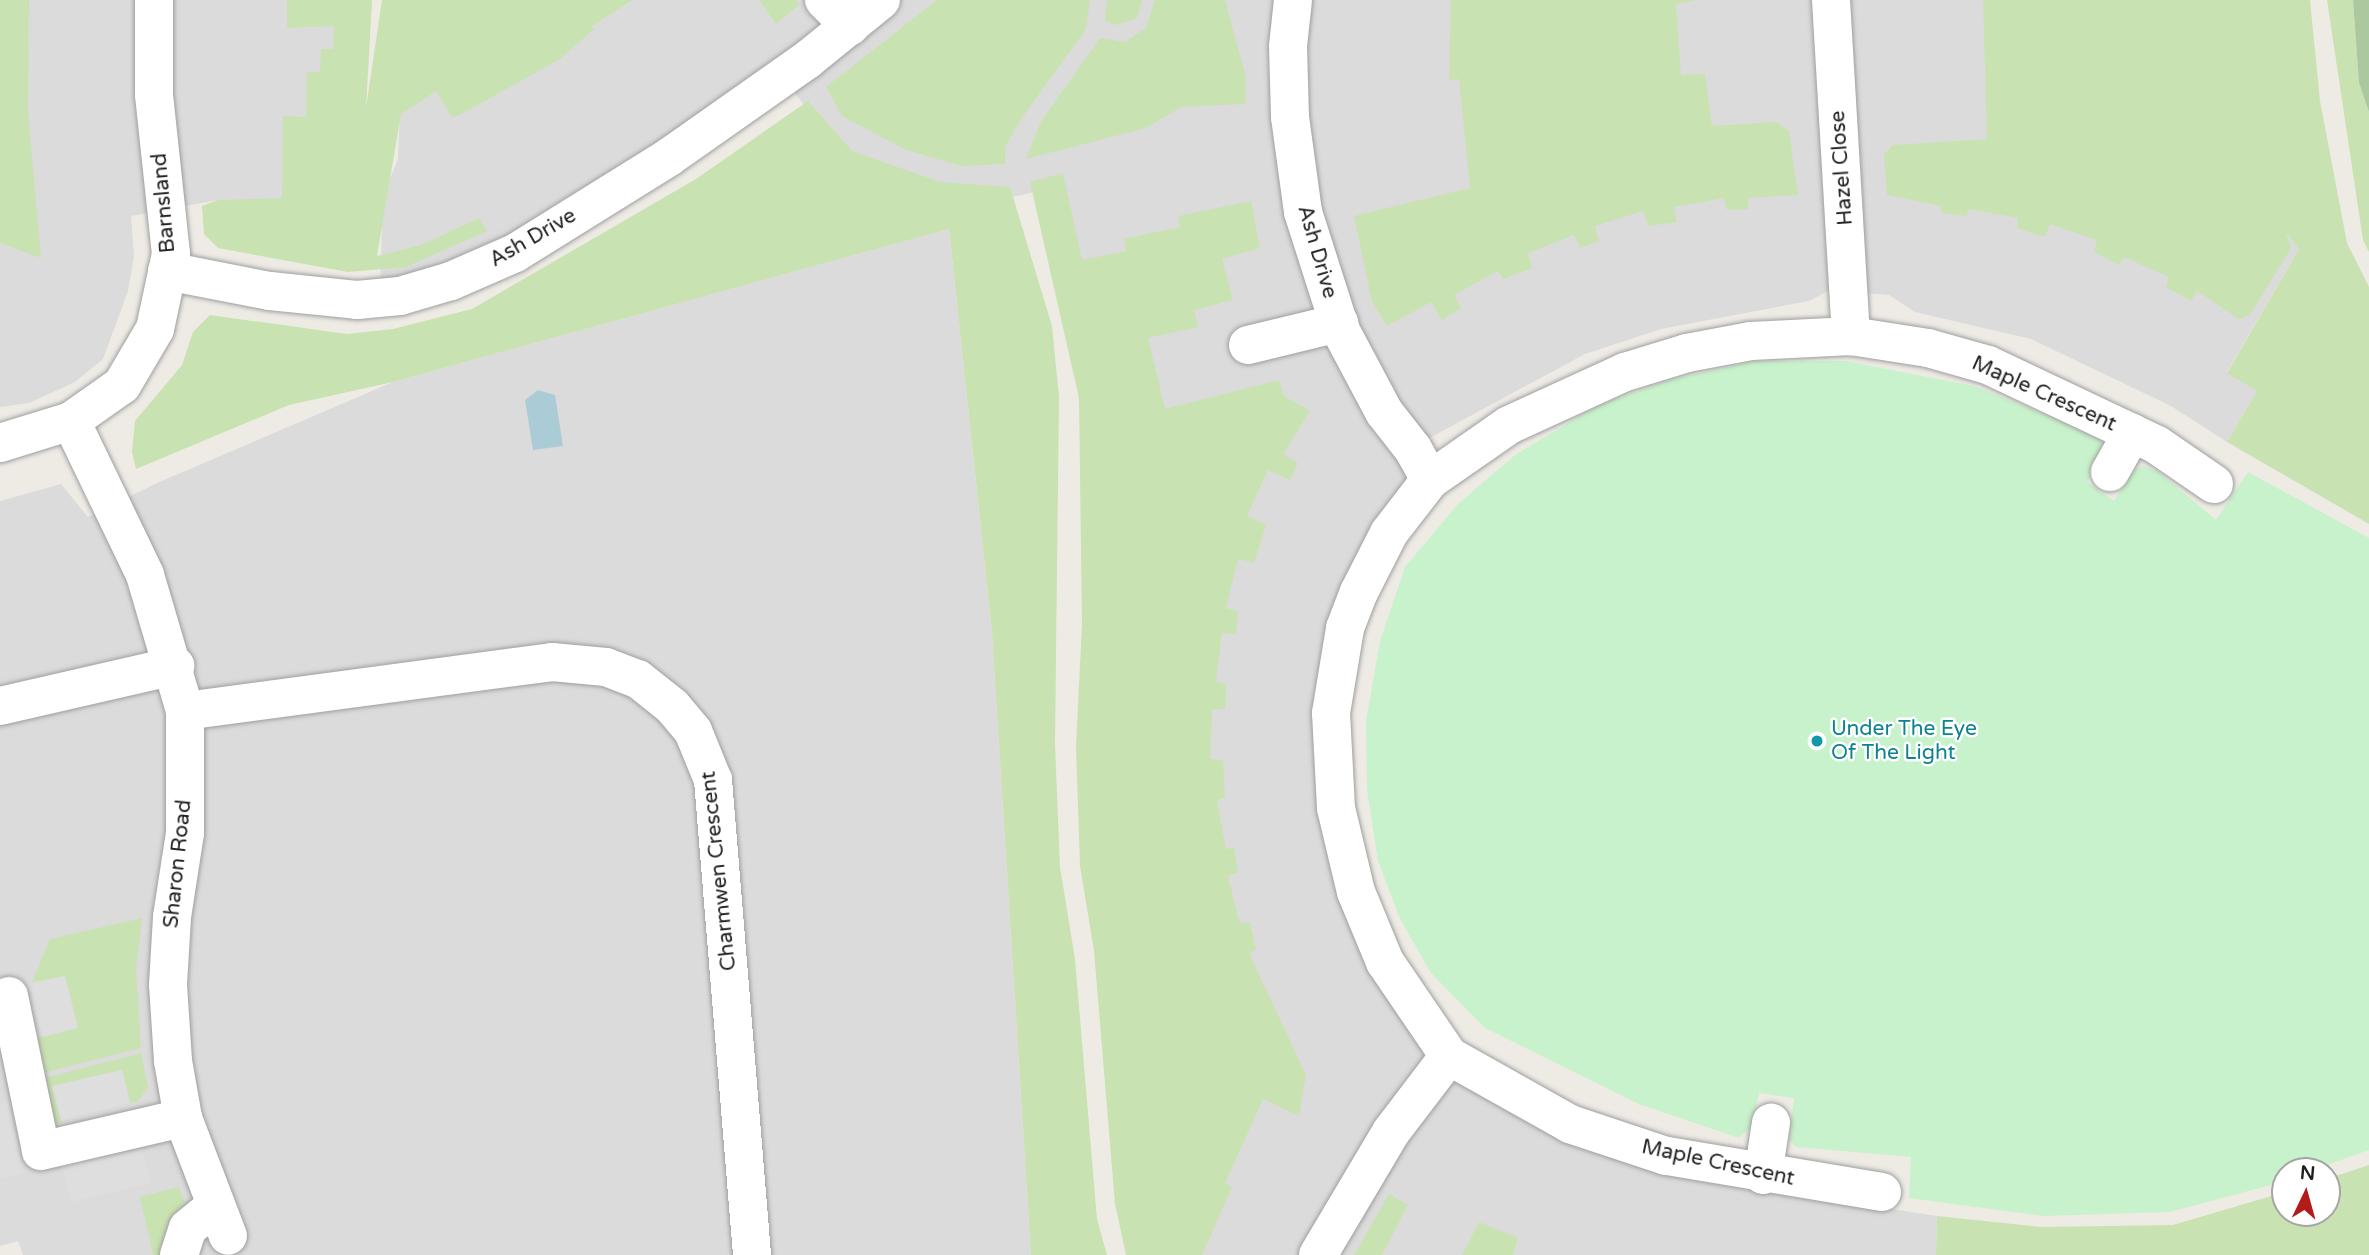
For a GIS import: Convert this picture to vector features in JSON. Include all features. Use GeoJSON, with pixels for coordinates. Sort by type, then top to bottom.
{"type":"FeatureCollection","features":[{"type":"Feature","properties":{"kind":"street","name":"Barnsland"},"geometry":{"type":"LineString","coordinates":[[0,443],[71,421],[122,385],[142,357],[155,328],[167,271],[170,217],[154,94],[154,0]]}},
{"type":"Feature","properties":{"kind":"street","name":"Ash Drive"},"geometry":{"type":"LineString","coordinates":[[167,271],[270,291],[357,300],[400,296],[451,281],[515,253],[669,156],[837,13],[881,0]]}},
{"type":"Feature","properties":{"kind":"street","name":"Ash Drive"},"geometry":{"type":"LineString","coordinates":[[1293,0],[1288,46],[1290,117],[1303,212],[1339,323],[1384,412],[1413,449],[1430,480]]}},
{"type":"Feature","properties":{"kind":"street","name":"Hazel Close"},"geometry":{"type":"LineString","coordinates":[[1831,0],[1851,336]]}},
{"type":"Feature","properties":{"kind":"street"},"geometry":{"type":"LineString","coordinates":[[1248,345],[1339,323]]}},
{"type":"Feature","properties":{"kind":"street","name":"Maple Crescent"},"geometry":{"type":"LineString","coordinates":[[1882,1192],[1763,1175],[1666,1156],[1570,1124],[1448,1056],[1385,962],[1356,892],[1336,808],[1331,713],[1345,628],[1359,592],[1389,533],[1430,480],[1509,425],[1625,372],[1686,353],[1751,341],[1851,336],[1928,348],[1988,365],[2132,433],[2214,484]]}},
{"type":"Feature","properties":{"kind":"street","name":"Sharon Road"},"geometry":{"type":"LineString","coordinates":[[71,421],[145,575],[175,666],[185,711],[185,833],[172,917],[168,985],[183,1118],[222,1220],[188,1228],[179,1255]]}},
{"type":"Feature","properties":{"kind":"street"},"geometry":{"type":"LineString","coordinates":[[2110,472],[2132,433]]}},
{"type":"Feature","properties":{"kind":"street","name":"Charmwen Crescent"},"geometry":{"type":"LineString","coordinates":[[185,711],[552,662],[606,667],[638,678],[672,706],[693,732],[713,780],[752,1255]]}},
{"type":"Feature","properties":{"kind":"street"},"geometry":{"type":"LineString","coordinates":[[0,706],[175,666]]}},
{"type":"Feature","properties":{"kind":"street"},"geometry":{"type":"LineString","coordinates":[[9,996],[41,1151],[183,1118]]}},
{"type":"Feature","properties":{"kind":"street"},"geometry":{"type":"LineString","coordinates":[[1318,1255],[1391,1132],[1448,1056]]}},
{"type":"Feature","properties":{"kind":"street"},"geometry":{"type":"LineString","coordinates":[[1763,1175],[1771,1123]]}},
{"type":"Feature","properties":{"kind":"shaded area"},"geometry":{"type":"Polygon","coordinates":[[[0,0],[372,0],[364,119],[346,259],[218,200],[131,216],[134,256],[128,291],[103,359],[75,382],[29,403],[0,407],[0,0]]]}},
{"type":"Feature","properties":{"kind":"shaded area"},"geometry":{"type":"Polygon","coordinates":[[[413,0],[2222,0],[2285,232],[2299,249],[2227,372],[2257,391],[2227,442],[2171,406],[2031,339],[1915,312],[1889,295],[1830,290],[1809,301],[1661,329],[1585,354],[1411,448],[1428,479],[1358,590],[1334,809],[1446,1055],[1568,1125],[1853,1203],[1937,1216],[1936,1255],[1192,1255],[1100,605],[1057,187],[1004,199],[935,192],[846,155],[776,71],[499,248],[380,287],[383,197],[398,159],[402,51],[413,0]]]}},
{"type":"Feature","properties":{"kind":"shaded area"},"geometry":{"type":"Polygon","coordinates":[[[949,229],[992,632],[1031,1255],[23,1255],[18,1241],[0,1246],[0,501],[61,484],[88,517],[157,483],[393,382],[949,229]]]}},
{"type":"Feature","properties":{"kind":"shaded area"},"geometry":{"type":"Polygon","coordinates":[[[65,976],[78,1028],[42,1037],[29,983],[65,976]]]}},
{"type":"Feature","properties":{"kind":"shaded area"},"geometry":{"type":"Polygon","coordinates":[[[122,1070],[130,1103],[61,1120],[52,1086],[122,1070]]]}},
{"type":"Feature","properties":{"kind":"shaded area"},"geometry":{"type":"Polygon","coordinates":[[[7,1101],[25,1173],[0,1179],[0,1103],[7,1101]]]}},
{"type":"Feature","properties":{"kind":"shaded area"},"geometry":{"type":"Polygon","coordinates":[[[142,1148],[151,1183],[71,1202],[62,1165],[142,1148]]]}},
{"type":"Feature","properties":{"kind":"green space"},"geometry":{"type":"Polygon","coordinates":[[[0,0],[29,0],[28,112],[41,258],[0,243],[0,0]]]}},
{"type":"Feature","properties":{"kind":"green space"},"geometry":{"type":"Polygon","coordinates":[[[287,0],[372,0],[366,108],[382,0],[632,0],[592,26],[594,29],[560,59],[467,111],[452,118],[436,91],[401,114],[377,256],[421,245],[479,218],[487,231],[406,267],[348,272],[218,248],[204,234],[202,206],[218,200],[282,198],[283,116],[306,117],[307,72],[320,72],[321,49],[333,49],[334,26],[287,28],[287,0]]]}},
{"type":"Feature","properties":{"kind":"green space"},"geometry":{"type":"Polygon","coordinates":[[[759,0],[796,0],[799,5],[776,24],[759,0]]]}},
{"type":"Feature","properties":{"kind":"green space"},"geometry":{"type":"Polygon","coordinates":[[[937,0],[1090,0],[1086,29],[1021,119],[1005,147],[1005,164],[961,166],[904,149],[842,116],[826,87],[937,0]]]}},
{"type":"Feature","properties":{"kind":"green space"},"geometry":{"type":"Polygon","coordinates":[[[1107,0],[1142,0],[1137,18],[1116,25],[1105,21],[1107,0]]]}},
{"type":"Feature","properties":{"kind":"green space"},"geometry":{"type":"Polygon","coordinates":[[[1155,0],[1225,0],[1246,77],[1245,104],[1181,107],[1146,128],[1026,159],[1040,123],[1100,38],[1125,42],[1146,28],[1155,0]]]}},
{"type":"Feature","properties":{"kind":"green space"},"geometry":{"type":"Polygon","coordinates":[[[1451,0],[1697,0],[1676,4],[1681,75],[1705,74],[1712,126],[1776,122],[1789,131],[1798,195],[1748,198],[1748,209],[1727,210],[1724,198],[1674,207],[1677,222],[1648,226],[1643,211],[1595,226],[1599,241],[1580,248],[1574,235],[1528,253],[1532,268],[1503,279],[1498,271],[1454,295],[1461,308],[1442,320],[1431,302],[1387,326],[1372,302],[1354,216],[1470,188],[1459,79],[1449,80],[1451,0]]]}},
{"type":"Feature","properties":{"kind":"green space"},"geometry":{"type":"Polygon","coordinates":[[[1983,0],[2310,0],[2320,101],[2347,243],[2369,287],[2369,524],[2227,442],[2257,391],[2227,373],[2299,249],[2286,233],[2291,248],[2250,315],[2239,319],[2197,291],[2191,301],[2166,287],[2169,277],[2124,257],[2119,265],[2094,252],[2097,240],[2050,224],[2045,237],[2017,228],[2018,218],[1968,209],[1967,216],[1941,213],[1941,206],[1887,195],[1884,154],[1893,145],[1987,139],[1983,0]]]}},
{"type":"Feature","properties":{"kind":"green space"},"geometry":{"type":"Polygon","coordinates":[[[2327,0],[2353,0],[2359,83],[2369,112],[2369,252],[2363,240],[2327,0]]]}},
{"type":"Feature","properties":{"kind":"green space"},"geometry":{"type":"Polygon","coordinates":[[[2353,0],[2369,0],[2369,112],[2359,83],[2353,0]]]}},
{"type":"Feature","properties":{"kind":"green space"},"geometry":{"type":"Polygon","coordinates":[[[808,101],[852,151],[940,182],[1010,187],[1052,326],[1059,397],[1055,744],[1060,867],[1075,959],[1097,1219],[1107,1255],[1031,1255],[992,632],[949,229],[393,382],[289,405],[136,469],[132,452],[135,421],[182,365],[193,332],[210,315],[347,334],[393,329],[472,309],[696,179],[808,101]]]}},
{"type":"Feature","properties":{"kind":"green space"},"geometry":{"type":"Polygon","coordinates":[[[1063,173],[1082,260],[1126,251],[1124,239],[1180,227],[1178,216],[1251,201],[1260,248],[1222,259],[1233,300],[1194,310],[1198,327],[1148,338],[1165,409],[1279,380],[1284,396],[1310,411],[1283,454],[1298,463],[1290,480],[1268,470],[1247,516],[1266,525],[1254,563],[1238,559],[1226,608],[1238,611],[1236,634],[1222,633],[1216,682],[1226,684],[1225,709],[1212,709],[1210,759],[1223,760],[1225,798],[1217,800],[1226,849],[1234,848],[1238,872],[1228,876],[1240,924],[1250,922],[1256,950],[1249,953],[1306,1075],[1299,1116],[1263,1099],[1225,1183],[1232,1187],[1202,1255],[1126,1255],[1115,1204],[1094,951],[1080,866],[1076,746],[1082,624],[1079,398],[1030,182],[1063,173]]]}},
{"type":"Feature","properties":{"kind":"green space"},"geometry":{"type":"Polygon","coordinates":[[[1756,361],[1846,361],[1974,386],[2101,437],[2102,450],[2087,482],[2114,501],[2133,470],[2144,466],[2157,471],[2216,520],[2248,472],[2369,538],[2369,1150],[2341,1160],[2341,1157],[2271,1157],[2271,1185],[2170,1212],[2044,1216],[1909,1198],[1911,1157],[1796,1147],[1789,1139],[1794,1098],[1759,1093],[1753,1126],[1739,1138],[1639,1104],[1485,1028],[1431,973],[1400,919],[1378,861],[1367,790],[1366,721],[1380,641],[1405,567],[1458,504],[1515,455],[1598,405],[1668,380],[1756,361]]]}},
{"type":"Feature","properties":{"kind":"green space"},"geometry":{"type":"Polygon","coordinates":[[[142,918],[136,970],[141,1048],[39,1074],[32,1039],[77,1028],[32,982],[50,939],[142,918]]]}},
{"type":"Feature","properties":{"kind":"green space"},"geometry":{"type":"Polygon","coordinates":[[[141,1053],[148,1088],[137,1102],[130,1103],[122,1070],[52,1087],[62,1123],[53,1124],[42,1079],[141,1053]]]}},
{"type":"Feature","properties":{"kind":"green space"},"geometry":{"type":"Polygon","coordinates":[[[2369,1165],[2369,1255],[1936,1255],[1937,1216],[2042,1227],[2173,1225],[2271,1196],[2271,1227],[2341,1227],[2341,1174],[2369,1165]]]}},
{"type":"Feature","properties":{"kind":"green space"},"geometry":{"type":"Polygon","coordinates":[[[179,1187],[186,1205],[167,1255],[153,1255],[140,1197],[179,1187]]]}},
{"type":"Feature","properties":{"kind":"green space"},"geometry":{"type":"Polygon","coordinates":[[[1389,1194],[1408,1205],[1382,1255],[1354,1255],[1389,1194]]]}},
{"type":"Feature","properties":{"kind":"green space"},"geometry":{"type":"Polygon","coordinates":[[[1479,1222],[1518,1238],[1513,1255],[1462,1255],[1479,1222]]]}},
{"type":"Feature","properties":{"kind":"water"},"geometry":{"type":"Polygon","coordinates":[[[538,390],[555,395],[563,446],[533,450],[525,400],[538,390]]]}},
{"type":"Feature","properties":{"kind":"place","name":"Under The Eye Of The Light"},"geometry":{"type":"Point","coordinates":[1817,741]}}]}
